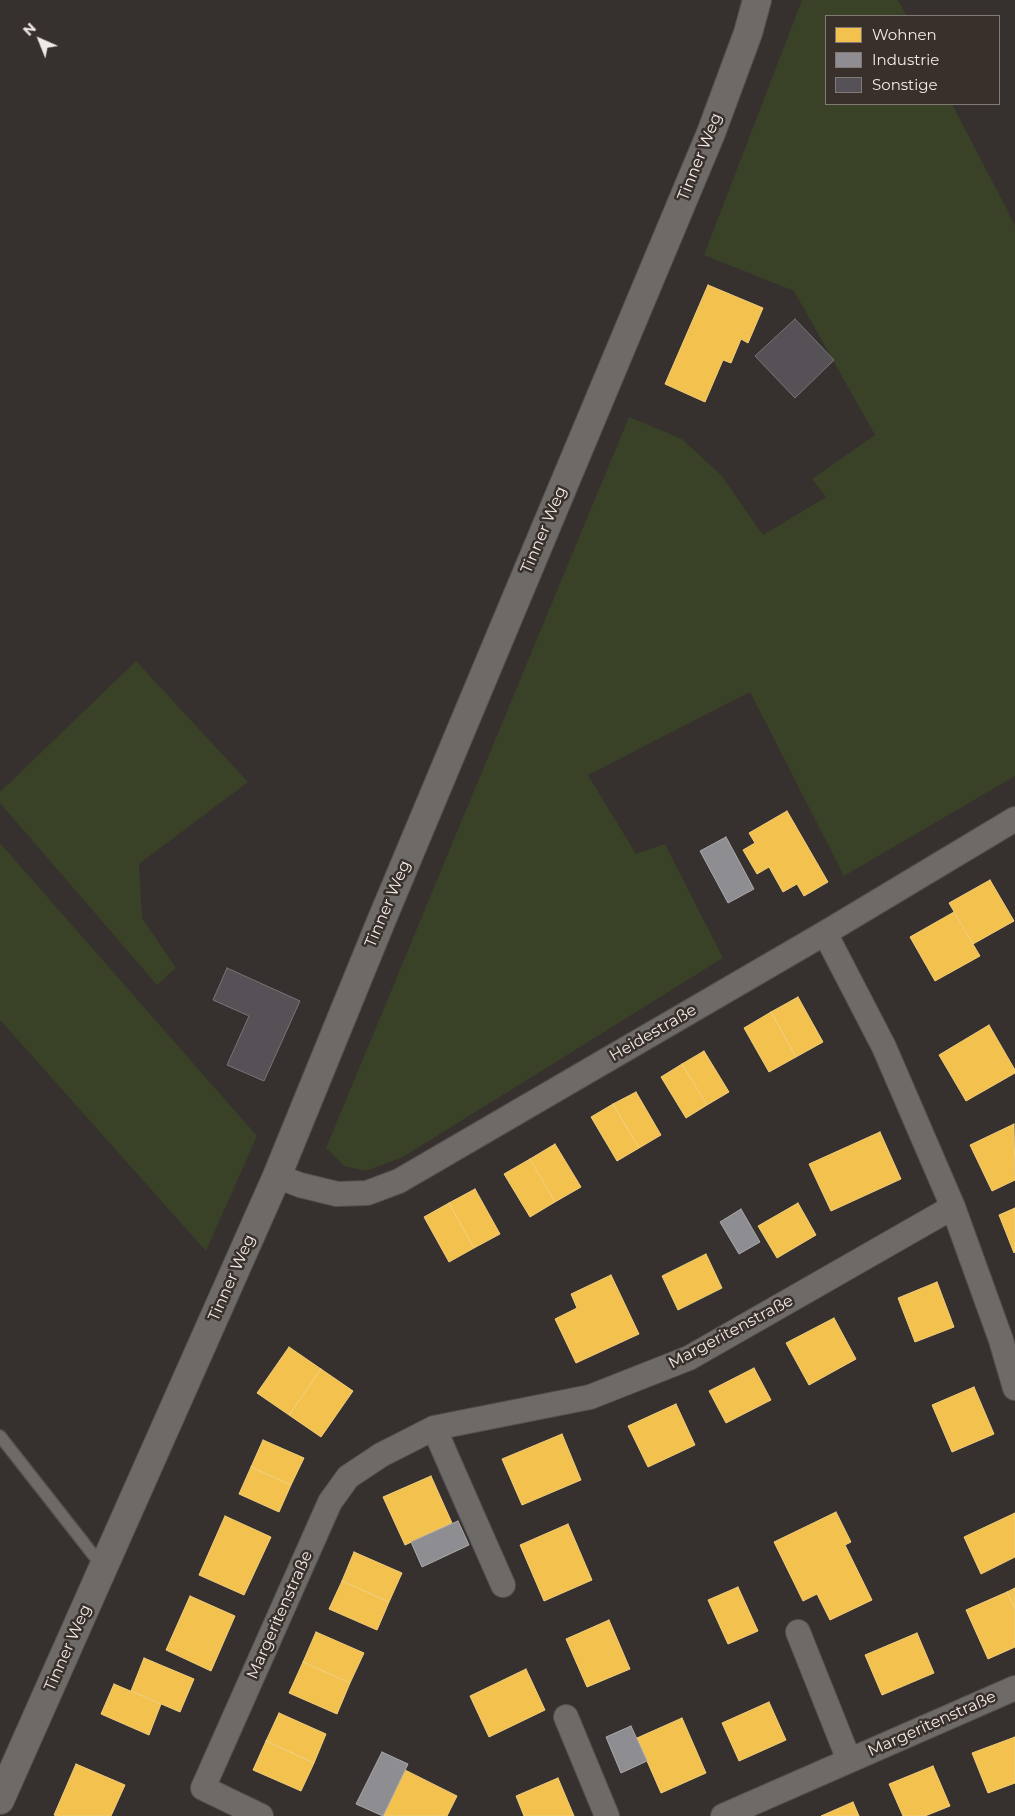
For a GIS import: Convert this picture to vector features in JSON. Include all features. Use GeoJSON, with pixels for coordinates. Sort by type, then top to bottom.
{"type":"FeatureCollection","features":[{"type":"Feature","properties":{"kind":"street","name":"Tinner Weg"},"geometry":{"type":"LineString","coordinates":[[0,1800],[277,1176],[382,919],[711,133],[748,33],[757,0]]}},
{"type":"Feature","properties":{"kind":"street","name":"Heidestraße"},"geometry":{"type":"LineString","coordinates":[[277,1176],[300,1185],[337,1194],[368,1193],[399,1181],[825,933],[1015,819]]}},
{"type":"Feature","properties":{"kind":"street"},"geometry":{"type":"LineString","coordinates":[[825,933],[884,1047],[1008,1336],[1015,1388]]}},
{"type":"Feature","properties":{"kind":"street","name":"Margeritenstraße"},"geometry":{"type":"LineString","coordinates":[[261,1816],[202,1788],[330,1502],[348,1478],[380,1455],[434,1428],[590,1397],[618,1388],[689,1358],[953,1207]]}},
{"type":"Feature","properties":{"kind":"street"},"geometry":{"type":"LineString","coordinates":[[434,1428],[503,1585]]}},
{"type":"Feature","properties":{"kind":"street","name":"Margeritenstraße"},"geometry":{"type":"LineString","coordinates":[[798,1632],[849,1760]]}},
{"type":"Feature","properties":{"kind":"street","name":"Margeritenstraße"},"geometry":{"type":"LineString","coordinates":[[723,1816],[1015,1688]]}},
{"type":"Feature","properties":{"kind":"street"},"geometry":{"type":"LineString","coordinates":[[566,1717],[606,1816]]}},
{"type":"Feature","properties":{"kind":"lane"},"geometry":{"type":"LineString","coordinates":[[0,1436],[104,1567]]}},
{"type":"Feature","properties":{"kind":"green space"},"geometry":{"type":"Polygon","coordinates":[[[802,0],[898,0],[906,15],[825,15],[825,105],[953,105],[1015,225],[1015,776],[844,876],[750,692],[588,775],[636,854],[665,844],[723,958],[403,1157],[366,1171],[344,1166],[326,1148],[629,417],[682,439],[721,475],[763,535],[826,497],[812,479],[875,435],[794,291],[704,255],[802,0]]]}},
{"type":"Feature","properties":{"kind":"green space"},"geometry":{"type":"Polygon","coordinates":[[[136,661],[248,782],[139,864],[142,918],[176,968],[157,985],[0,803],[0,792],[136,661]]]}},
{"type":"Feature","properties":{"kind":"green space"},"geometry":{"type":"Polygon","coordinates":[[[0,843],[257,1136],[206,1251],[0,1020],[0,843]]]}},
{"type":"Feature","properties":{"kind":"building: Wohnen"},"geometry":{"type":"Polygon","coordinates":[[[708,285],[763,308],[748,343],[741,339],[731,363],[723,360],[705,402],[665,384],[708,285]]]}},
{"type":"Feature","properties":{"kind":"building: Wohnen"},"geometry":{"type":"Polygon","coordinates":[[[787,811],[828,882],[804,896],[797,884],[783,892],[769,867],[757,874],[743,850],[755,843],[749,833],[787,811]]]}},
{"type":"Feature","properties":{"kind":"building: Wohnen"},"geometry":{"type":"Polygon","coordinates":[[[990,880],[1014,921],[973,944],[949,903],[990,880]]]}},
{"type":"Feature","properties":{"kind":"building: Wohnen"},"geometry":{"type":"Polygon","coordinates":[[[954,912],[980,956],[935,981],[910,937],[954,912]]]}},
{"type":"Feature","properties":{"kind":"building: Wohnen"},"geometry":{"type":"Polygon","coordinates":[[[798,997],[823,1042],[796,1057],[771,1012],[798,997]]]}},
{"type":"Feature","properties":{"kind":"building: Wohnen"},"geometry":{"type":"Polygon","coordinates":[[[771,1012],[796,1057],[769,1072],[744,1028],[771,1012]]]}},
{"type":"Feature","properties":{"kind":"building: Wohnen"},"geometry":{"type":"Polygon","coordinates":[[[989,1025],[1015,1073],[966,1101],[939,1055],[989,1025]]]}},
{"type":"Feature","properties":{"kind":"building: Wohnen"},"geometry":{"type":"Polygon","coordinates":[[[704,1051],[729,1092],[707,1105],[682,1064],[704,1051]]]}},
{"type":"Feature","properties":{"kind":"building: Wohnen"},"geometry":{"type":"Polygon","coordinates":[[[682,1064],[707,1105],[686,1118],[661,1077],[682,1064]]]}},
{"type":"Feature","properties":{"kind":"building: Wohnen"},"geometry":{"type":"Polygon","coordinates":[[[636,1092],[661,1135],[639,1148],[613,1104],[636,1092]]]}},
{"type":"Feature","properties":{"kind":"building: Wohnen"},"geometry":{"type":"Polygon","coordinates":[[[613,1104],[639,1148],[617,1161],[591,1117],[613,1104]]]}},
{"type":"Feature","properties":{"kind":"building: Wohnen"},"geometry":{"type":"Polygon","coordinates":[[[1014,1124],[1015,1180],[992,1191],[970,1145],[1014,1124]]]}},
{"type":"Feature","properties":{"kind":"building: Wohnen"},"geometry":{"type":"Polygon","coordinates":[[[880,1132],[901,1179],[831,1211],[809,1164],[880,1132]]]}},
{"type":"Feature","properties":{"kind":"building: Wohnen"},"geometry":{"type":"Polygon","coordinates":[[[555,1144],[581,1187],[555,1202],[530,1159],[555,1144]]]}},
{"type":"Feature","properties":{"kind":"building: Wohnen"},"geometry":{"type":"Polygon","coordinates":[[[530,1159],[555,1202],[530,1217],[504,1174],[530,1159]]]}},
{"type":"Feature","properties":{"kind":"building: Wohnen"},"geometry":{"type":"Polygon","coordinates":[[[475,1189],[500,1234],[474,1248],[449,1203],[475,1189]]]}},
{"type":"Feature","properties":{"kind":"building: Wohnen"},"geometry":{"type":"Polygon","coordinates":[[[449,1203],[474,1248],[449,1262],[424,1217],[449,1203]]]}},
{"type":"Feature","properties":{"kind":"building: Wohnen"},"geometry":{"type":"Polygon","coordinates":[[[798,1203],[816,1235],[777,1258],[758,1226],[798,1203]]]}},
{"type":"Feature","properties":{"kind":"building: Wohnen"},"geometry":{"type":"Polygon","coordinates":[[[1015,1208],[1015,1252],[1014,1253],[999,1215],[1015,1208]]]}},
{"type":"Feature","properties":{"kind":"building: Wohnen"},"geometry":{"type":"Polygon","coordinates":[[[706,1254],[722,1288],[678,1310],[662,1276],[706,1254]]]}},
{"type":"Feature","properties":{"kind":"building: Wohnen"},"geometry":{"type":"Polygon","coordinates":[[[611,1275],[639,1334],[576,1363],[555,1319],[577,1308],[571,1294],[611,1275]]]}},
{"type":"Feature","properties":{"kind":"building: Wohnen"},"geometry":{"type":"Polygon","coordinates":[[[937,1282],[954,1327],[915,1342],[898,1298],[937,1282]]]}},
{"type":"Feature","properties":{"kind":"building: Wohnen"},"geometry":{"type":"Polygon","coordinates":[[[834,1318],[856,1359],[809,1385],[786,1343],[834,1318]]]}},
{"type":"Feature","properties":{"kind":"building: Wohnen"},"geometry":{"type":"Polygon","coordinates":[[[289,1347],[321,1369],[289,1415],[257,1393],[289,1347]]]}},
{"type":"Feature","properties":{"kind":"building: Wohnen"},"geometry":{"type":"Polygon","coordinates":[[[754,1368],[771,1400],[726,1423],[709,1391],[754,1368]]]}},
{"type":"Feature","properties":{"kind":"building: Wohnen"},"geometry":{"type":"Polygon","coordinates":[[[321,1369],[353,1391],[321,1437],[289,1415],[321,1369]]]}},
{"type":"Feature","properties":{"kind":"building: Wohnen"},"geometry":{"type":"Polygon","coordinates":[[[974,1387],[994,1434],[952,1452],[932,1405],[974,1387]]]}},
{"type":"Feature","properties":{"kind":"building: Wohnen"},"geometry":{"type":"Polygon","coordinates":[[[676,1404],[695,1445],[648,1467],[628,1426],[676,1404]]]}},
{"type":"Feature","properties":{"kind":"building: Wohnen"},"geometry":{"type":"Polygon","coordinates":[[[562,1434],[581,1480],[522,1505],[502,1459],[562,1434]]]}},
{"type":"Feature","properties":{"kind":"building: Wohnen"},"geometry":{"type":"Polygon","coordinates":[[[263,1440],[304,1458],[291,1485],[251,1467],[263,1440]]]}},
{"type":"Feature","properties":{"kind":"building: Wohnen"},"geometry":{"type":"Polygon","coordinates":[[[251,1467],[291,1485],[279,1512],[239,1494],[251,1467]]]}},
{"type":"Feature","properties":{"kind":"building: Wohnen"},"geometry":{"type":"Polygon","coordinates":[[[431,1476],[452,1523],[405,1545],[383,1497],[431,1476]]]}},
{"type":"Feature","properties":{"kind":"building: Wohnen"},"geometry":{"type":"Polygon","coordinates":[[[836,1512],[851,1542],[845,1545],[872,1600],[830,1620],[817,1594],[803,1601],[774,1542],[836,1512]]]}},
{"type":"Feature","properties":{"kind":"building: Wohnen"},"geometry":{"type":"Polygon","coordinates":[[[1015,1513],[1015,1557],[981,1574],[964,1537],[1015,1513]]]}},
{"type":"Feature","properties":{"kind":"building: Wohnen"},"geometry":{"type":"Polygon","coordinates":[[[225,1516],[271,1537],[244,1595],[199,1575],[225,1516]]]}},
{"type":"Feature","properties":{"kind":"building: Wohnen"},"geometry":{"type":"Polygon","coordinates":[[[568,1524],[592,1580],[544,1601],[520,1545],[568,1524]]]}},
{"type":"Feature","properties":{"kind":"building: Wohnen"},"geometry":{"type":"Polygon","coordinates":[[[354,1552],[402,1573],[389,1602],[342,1581],[354,1552]]]}},
{"type":"Feature","properties":{"kind":"building: Wohnen"},"geometry":{"type":"Polygon","coordinates":[[[342,1581],[389,1602],[377,1630],[329,1609],[342,1581]]]}},
{"type":"Feature","properties":{"kind":"building: Wohnen"},"geometry":{"type":"Polygon","coordinates":[[[738,1587],[758,1631],[728,1644],[708,1600],[738,1587]]]}},
{"type":"Feature","properties":{"kind":"building: Wohnen"},"geometry":{"type":"Polygon","coordinates":[[[1015,1588],[1015,1609],[1007,1592],[1015,1588]]]}},
{"type":"Feature","properties":{"kind":"building: Wohnen"},"geometry":{"type":"Polygon","coordinates":[[[1007,1592],[1015,1609],[1015,1647],[988,1659],[966,1610],[1007,1592]]]}},
{"type":"Feature","properties":{"kind":"building: Wohnen"},"geometry":{"type":"Polygon","coordinates":[[[190,1596],[235,1616],[211,1671],[166,1650],[190,1596]]]}},
{"type":"Feature","properties":{"kind":"building: Wohnen"},"geometry":{"type":"Polygon","coordinates":[[[609,1620],[630,1669],[587,1687],[566,1639],[609,1620]]]}},
{"type":"Feature","properties":{"kind":"building: Wohnen"},"geometry":{"type":"Polygon","coordinates":[[[316,1632],[364,1653],[350,1683],[303,1662],[316,1632]]]}},
{"type":"Feature","properties":{"kind":"building: Wohnen"},"geometry":{"type":"Polygon","coordinates":[[[917,1633],[934,1673],[882,1695],[865,1655],[917,1633]]]}},
{"type":"Feature","properties":{"kind":"building: Wohnen"},"geometry":{"type":"Polygon","coordinates":[[[144,1658],[194,1679],[180,1712],[131,1691],[144,1658]]]}},
{"type":"Feature","properties":{"kind":"building: Wohnen"},"geometry":{"type":"Polygon","coordinates":[[[303,1662],[350,1683],[337,1714],[289,1693],[303,1662]]]}},
{"type":"Feature","properties":{"kind":"building: Wohnen"},"geometry":{"type":"Polygon","coordinates":[[[526,1669],[545,1710],[489,1737],[470,1696],[526,1669]]]}},
{"type":"Feature","properties":{"kind":"building: Wohnen"},"geometry":{"type":"Polygon","coordinates":[[[114,1684],[161,1704],[149,1735],[101,1714],[114,1684]]]}},
{"type":"Feature","properties":{"kind":"building: Wohnen"},"geometry":{"type":"Polygon","coordinates":[[[769,1702],[786,1740],[739,1761],[722,1723],[769,1702]]]}},
{"type":"Feature","properties":{"kind":"building: Wohnen"},"geometry":{"type":"Polygon","coordinates":[[[279,1713],[326,1734],[314,1763],[266,1741],[279,1713]]]}},
{"type":"Feature","properties":{"kind":"building: Wohnen"},"geometry":{"type":"Polygon","coordinates":[[[682,1718],[706,1773],[661,1793],[637,1738],[682,1718]]]}},
{"type":"Feature","properties":{"kind":"building: Wohnen"},"geometry":{"type":"Polygon","coordinates":[[[1015,1737],[1015,1783],[988,1793],[972,1753],[1015,1737]]]}},
{"type":"Feature","properties":{"kind":"building: Wohnen"},"geometry":{"type":"Polygon","coordinates":[[[266,1741],[314,1763],[301,1791],[253,1770],[266,1741]]]}},
{"type":"Feature","properties":{"kind":"building: Wohnen"},"geometry":{"type":"Polygon","coordinates":[[[76,1764],[125,1785],[111,1816],[54,1815],[76,1764]]]}},
{"type":"Feature","properties":{"kind":"building: Wohnen"},"geometry":{"type":"Polygon","coordinates":[[[933,1766],[950,1806],[925,1816],[903,1816],[889,1784],[933,1766]]]}},
{"type":"Feature","properties":{"kind":"building: Wohnen"},"geometry":{"type":"Polygon","coordinates":[[[405,1770],[457,1796],[447,1816],[383,1816],[405,1770]]]}},
{"type":"Feature","properties":{"kind":"building: Wohnen"},"geometry":{"type":"Polygon","coordinates":[[[558,1778],[574,1816],[524,1816],[516,1796],[558,1778]]]}},
{"type":"Feature","properties":{"kind":"building: Wohnen"},"geometry":{"type":"Polygon","coordinates":[[[853,1802],[859,1816],[821,1816],[853,1802]]]}},
{"type":"Feature","properties":{"kind":"building: Industrie"},"geometry":{"type":"Polygon","coordinates":[[[726,837],[754,889],[728,903],[700,851],[726,837]]]}},
{"type":"Feature","properties":{"kind":"building: Industrie"},"geometry":{"type":"Polygon","coordinates":[[[741,1209],[760,1242],[739,1254],[720,1222],[741,1209]]]}},
{"type":"Feature","properties":{"kind":"building: Industrie"},"geometry":{"type":"Polygon","coordinates":[[[458,1521],[469,1545],[422,1567],[411,1542],[458,1521]]]}},
{"type":"Feature","properties":{"kind":"building: Industrie"},"geometry":{"type":"Polygon","coordinates":[[[631,1726],[647,1761],[621,1773],[606,1737],[631,1726]]]}},
{"type":"Feature","properties":{"kind":"building: Industrie"},"geometry":{"type":"Polygon","coordinates":[[[382,1752],[408,1764],[383,1816],[356,1804],[382,1752]]]}},
{"type":"Feature","properties":{"kind":"building: Sonstige"},"geometry":{"type":"Polygon","coordinates":[[[795,319],[834,360],[795,398],[755,356],[795,319]]]}},
{"type":"Feature","properties":{"kind":"building: Sonstige"},"geometry":{"type":"Polygon","coordinates":[[[227,968],[300,1001],[264,1081],[227,1065],[249,1016],[213,1000],[227,968]]]}}]}
